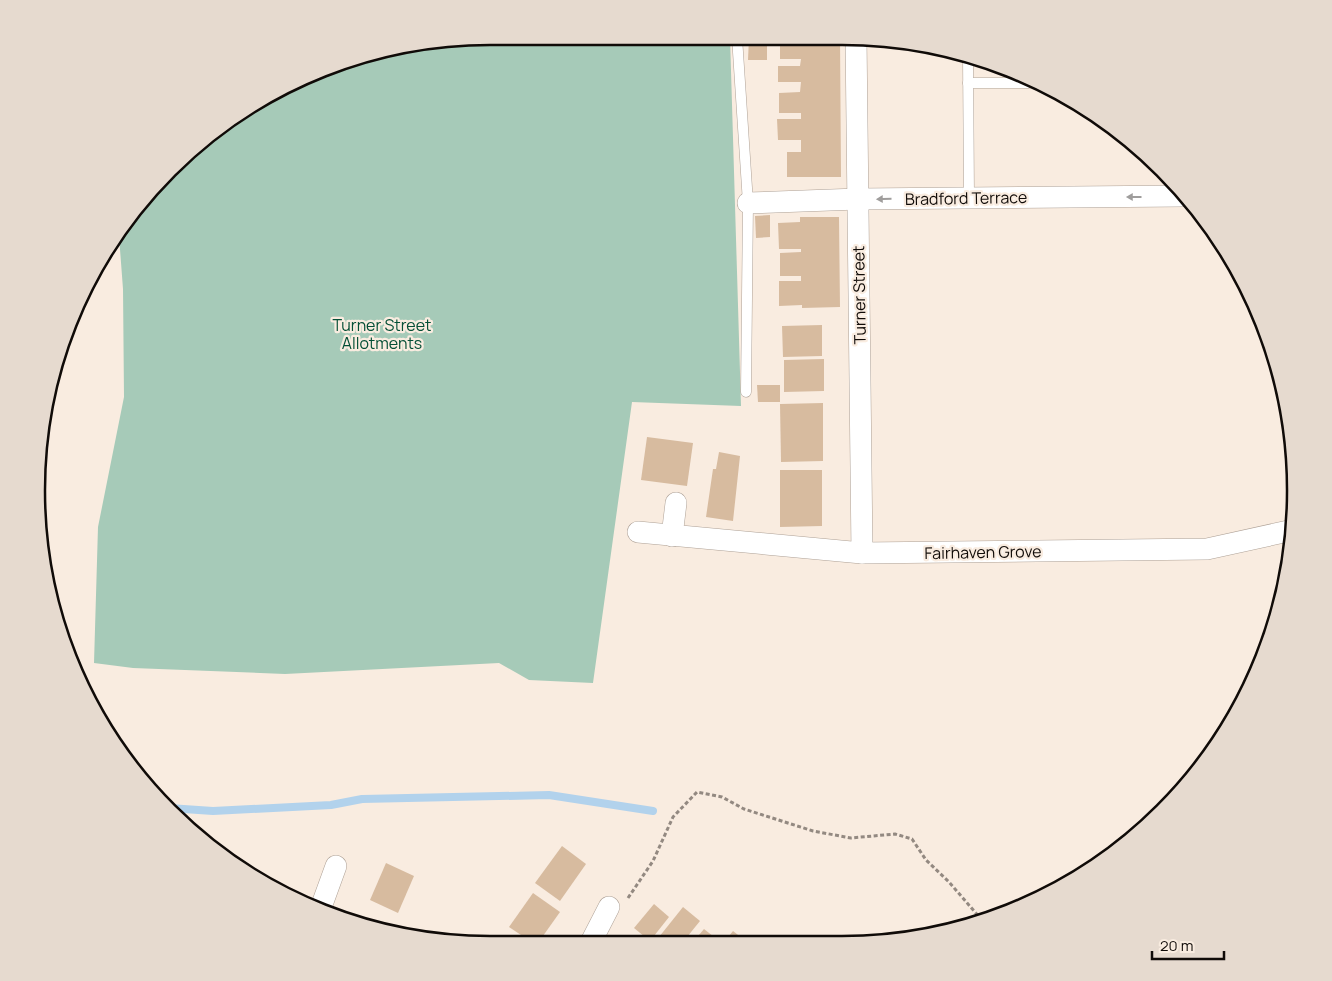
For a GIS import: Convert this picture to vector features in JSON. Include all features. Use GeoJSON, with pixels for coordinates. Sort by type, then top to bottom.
{"type":"FeatureCollection","features":[{"type":"Feature","properties":{"kind":"street","name":"Turner Street"},"geometry":{"type":"LineString","coordinates":[[856,46],[862,553]]}},
{"type":"Feature","properties":{"kind":"street","name":"Bradford Terrace"},"geometry":{"type":"LineString","coordinates":[[748,203],[858,199],[1175,196]]}},
{"type":"Feature","properties":{"kind":"street"},"geometry":{"type":"LineString","coordinates":[[672,536],[676,503]]}},
{"type":"Feature","properties":{"kind":"street","name":"Fairhaven Grove"},"geometry":{"type":"LineString","coordinates":[[638,532],[862,553],[1207,549],[1285,532]]}},
{"type":"Feature","properties":{"kind":"street"},"geometry":{"type":"LineString","coordinates":[[323,903],[336,866]]}},
{"type":"Feature","properties":{"kind":"street"},"geometry":{"type":"LineString","coordinates":[[595,936],[609,907]]}},
{"type":"Feature","properties":{"kind":"lane"},"geometry":{"type":"LineString","coordinates":[[738,45],[748,203],[746,392]]}},
{"type":"Feature","properties":{"kind":"lane"},"geometry":{"type":"LineString","coordinates":[[968,64],[969,198]]}},
{"type":"Feature","properties":{"kind":"lane"},"geometry":{"type":"LineString","coordinates":[[968,83],[1021,83]]}},
{"type":"Feature","properties":{"kind":"path"},"geometry":{"type":"LineString","coordinates":[[609,907],[629,897],[653,861],[673,817],[697,792],[722,797],[744,809],[813,831],[851,838],[895,834],[912,839],[926,860],[949,882],[977,915]]}},
{"type":"Feature","properties":{"kind":"green space","name":"Turner Street Allotments"},"geometry":{"type":"Polygon","coordinates":[[[730,45],[741,406],[632,402],[593,683],[529,680],[499,663],[285,674],[133,668],[94,663],[98,527],[124,397],[123,289],[120,244],[137,219],[175,175],[219,137],[243,120],[293,91],[320,79],[375,60],[432,49],[461,46],[730,45]]]}},
{"type":"Feature","properties":{"kind":"building"},"geometry":{"type":"Polygon","coordinates":[[[749,45],[767,45],[767,60],[748,60],[749,45]]]}},
{"type":"Feature","properties":{"kind":"building"},"geometry":{"type":"Polygon","coordinates":[[[780,45],[840,45],[841,177],[787,177],[787,152],[801,152],[801,140],[778,140],[777,119],[801,119],[801,113],[779,113],[779,93],[800,92],[801,82],[778,82],[778,66],[800,66],[801,59],[780,59],[780,45]]]}},
{"type":"Feature","properties":{"kind":"building"},"geometry":{"type":"Polygon","coordinates":[[[770,215],[770,237],[756,238],[755,216],[770,215]]]}},
{"type":"Feature","properties":{"kind":"building"},"geometry":{"type":"Polygon","coordinates":[[[800,217],[839,217],[840,307],[802,308],[802,305],[779,306],[779,281],[801,281],[801,276],[780,276],[780,253],[801,252],[801,249],[779,249],[778,223],[800,222],[800,217]]]}},
{"type":"Feature","properties":{"kind":"building"},"geometry":{"type":"Polygon","coordinates":[[[822,325],[822,356],[783,357],[782,326],[822,325]]]}},
{"type":"Feature","properties":{"kind":"building"},"geometry":{"type":"Polygon","coordinates":[[[824,359],[824,391],[784,392],[784,360],[824,359]]]}},
{"type":"Feature","properties":{"kind":"building"},"geometry":{"type":"Polygon","coordinates":[[[757,385],[780,385],[780,402],[758,402],[757,385]]]}},
{"type":"Feature","properties":{"kind":"building"},"geometry":{"type":"Polygon","coordinates":[[[823,403],[823,461],[781,462],[780,404],[823,403]]]}},
{"type":"Feature","properties":{"kind":"building"},"geometry":{"type":"Polygon","coordinates":[[[647,437],[693,443],[687,486],[641,480],[647,437]]]}},
{"type":"Feature","properties":{"kind":"building"},"geometry":{"type":"Polygon","coordinates":[[[719,452],[740,456],[733,521],[706,517],[713,469],[716,469],[719,452]]]}},
{"type":"Feature","properties":{"kind":"building"},"geometry":{"type":"Polygon","coordinates":[[[780,470],[822,470],[822,526],[780,527],[780,470]]]}},
{"type":"Feature","properties":{"kind":"building"},"geometry":{"type":"Polygon","coordinates":[[[562,846],[586,864],[560,901],[535,883],[562,846]]]}},
{"type":"Feature","properties":{"kind":"building"},"geometry":{"type":"Polygon","coordinates":[[[386,863],[414,876],[398,913],[370,900],[386,863]]]}},
{"type":"Feature","properties":{"kind":"building"},"geometry":{"type":"Polygon","coordinates":[[[533,893],[560,912],[543,936],[522,936],[509,927],[533,893]]]}},
{"type":"Feature","properties":{"kind":"building"},"geometry":{"type":"Polygon","coordinates":[[[654,904],[669,917],[654,936],[644,936],[634,928],[654,904]]]}},
{"type":"Feature","properties":{"kind":"building"},"geometry":{"type":"Polygon","coordinates":[[[683,907],[700,921],[688,936],[660,936],[683,907]]]}},
{"type":"Feature","properties":{"kind":"building"},"geometry":{"type":"Polygon","coordinates":[[[704,929],[713,936],[698,936],[704,929]]]}},
{"type":"Feature","properties":{"kind":"building"},"geometry":{"type":"Polygon","coordinates":[[[733,931],[739,936],[729,936],[733,931]]]}},
{"type":"Feature","properties":{"kind":"waterway"},"geometry":{"type":"LineString","coordinates":[[178,809],[213,811],[331,805],[362,799],[549,795],[653,811]]}}]}
